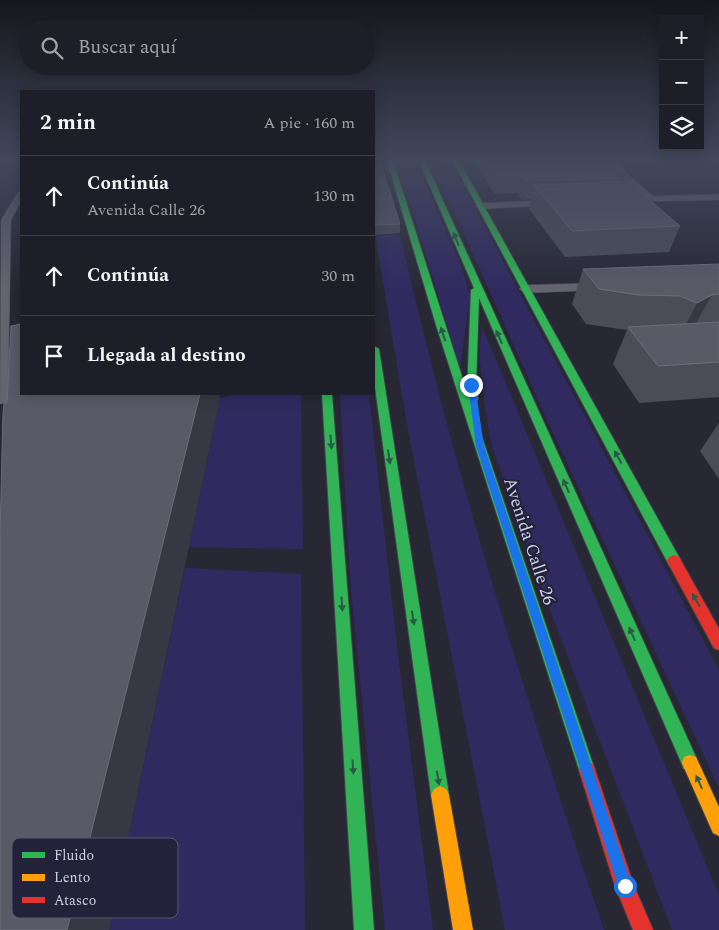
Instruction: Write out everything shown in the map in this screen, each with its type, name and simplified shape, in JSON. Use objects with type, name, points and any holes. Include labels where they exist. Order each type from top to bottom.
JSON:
[{"type":"main road","name":"Avenida Calle 26","points":[[403,204],[440,326],[622,876],[643,930]]},
{"type":"main road","points":[[441,204],[719,826]]},
{"type":"main road","points":[[480,206],[719,643]]},
{"type":"main road","points":[[475,283],[471,385],[480,446]]},
{"type":"main road","points":[[375,356],[462,930]]},
{"type":"main road","points":[[375,377],[380,391]]},
{"type":"main road","points":[[327,395],[364,930]]},
{"type":"main road","points":[[449,845],[454,930]]},
{"type":"street","points":[[0,399],[5,346],[3,260],[6,220],[15,204]]},
{"type":"street","points":[[480,206],[512,204]]},
{"type":"street","points":[[525,289],[610,286]]},
{"type":"shaded area","points":[[410,204],[434,204],[461,265],[470,296],[460,368]]},
{"type":"shaded area","points":[[450,204],[473,204],[719,670],[719,788],[547,420]]},
{"type":"shaded area","points":[[400,234],[443,410],[467,498],[519,671],[604,930],[505,930],[408,430],[375,235]]},
{"type":"shaded area","points":[[482,326],[719,895],[719,930],[672,930],[548,605],[492,447],[485,410],[479,353]]},
{"type":"shaded area","points":[[234,395],[301,395],[303,549],[189,547],[220,398]]},
{"type":"shaded area","points":[[340,395],[369,395],[398,655],[433,930],[385,930],[350,580]]},
{"type":"shaded area","points":[[185,568],[301,574],[305,930],[109,930],[112,918],[178,918],[178,838],[128,838]]},
{"type":"building","points":[[375,204],[394,204],[400,224],[375,225]]},
{"type":"building","points":[[550,204],[655,204],[680,226],[572,231]]},
{"type":"building","points":[[719,264],[719,294],[712,295],[697,303],[680,296],[638,295],[599,289],[583,269]]},
{"type":"building","points":[[719,322],[719,362],[658,366],[628,327]]},
{"type":"building","points":[[20,324],[20,395],[200,395],[90,838],[12,838],[12,918],[70,918],[67,930],[0,930],[0,535],[3,413],[4,404],[7,403],[11,326]]},
{"type":"traffic: fast","points":[[403,204],[440,325],[587,770]]},
{"type":"traffic: fast","points":[[441,204],[690,763]]},
{"type":"traffic: fast","points":[[480,204],[674,561]]},
{"type":"traffic: fast","points":[[473,399],[471,385],[475,290]]},
{"type":"traffic: fast","points":[[375,356],[440,795]]},
{"type":"traffic: fast","points":[[327,395],[364,930]]},
{"type":"traffic: slow","points":[[690,763],[719,827]]},
{"type":"traffic: slow","points":[[440,795],[463,930]]},
{"type":"traffic: jam","points":[[674,561],[719,643]]},
{"type":"traffic: jam","points":[[587,770],[625,886],[643,930]]},
{"type":"route","points":[[471,385],[480,446],[625,886]]}]
